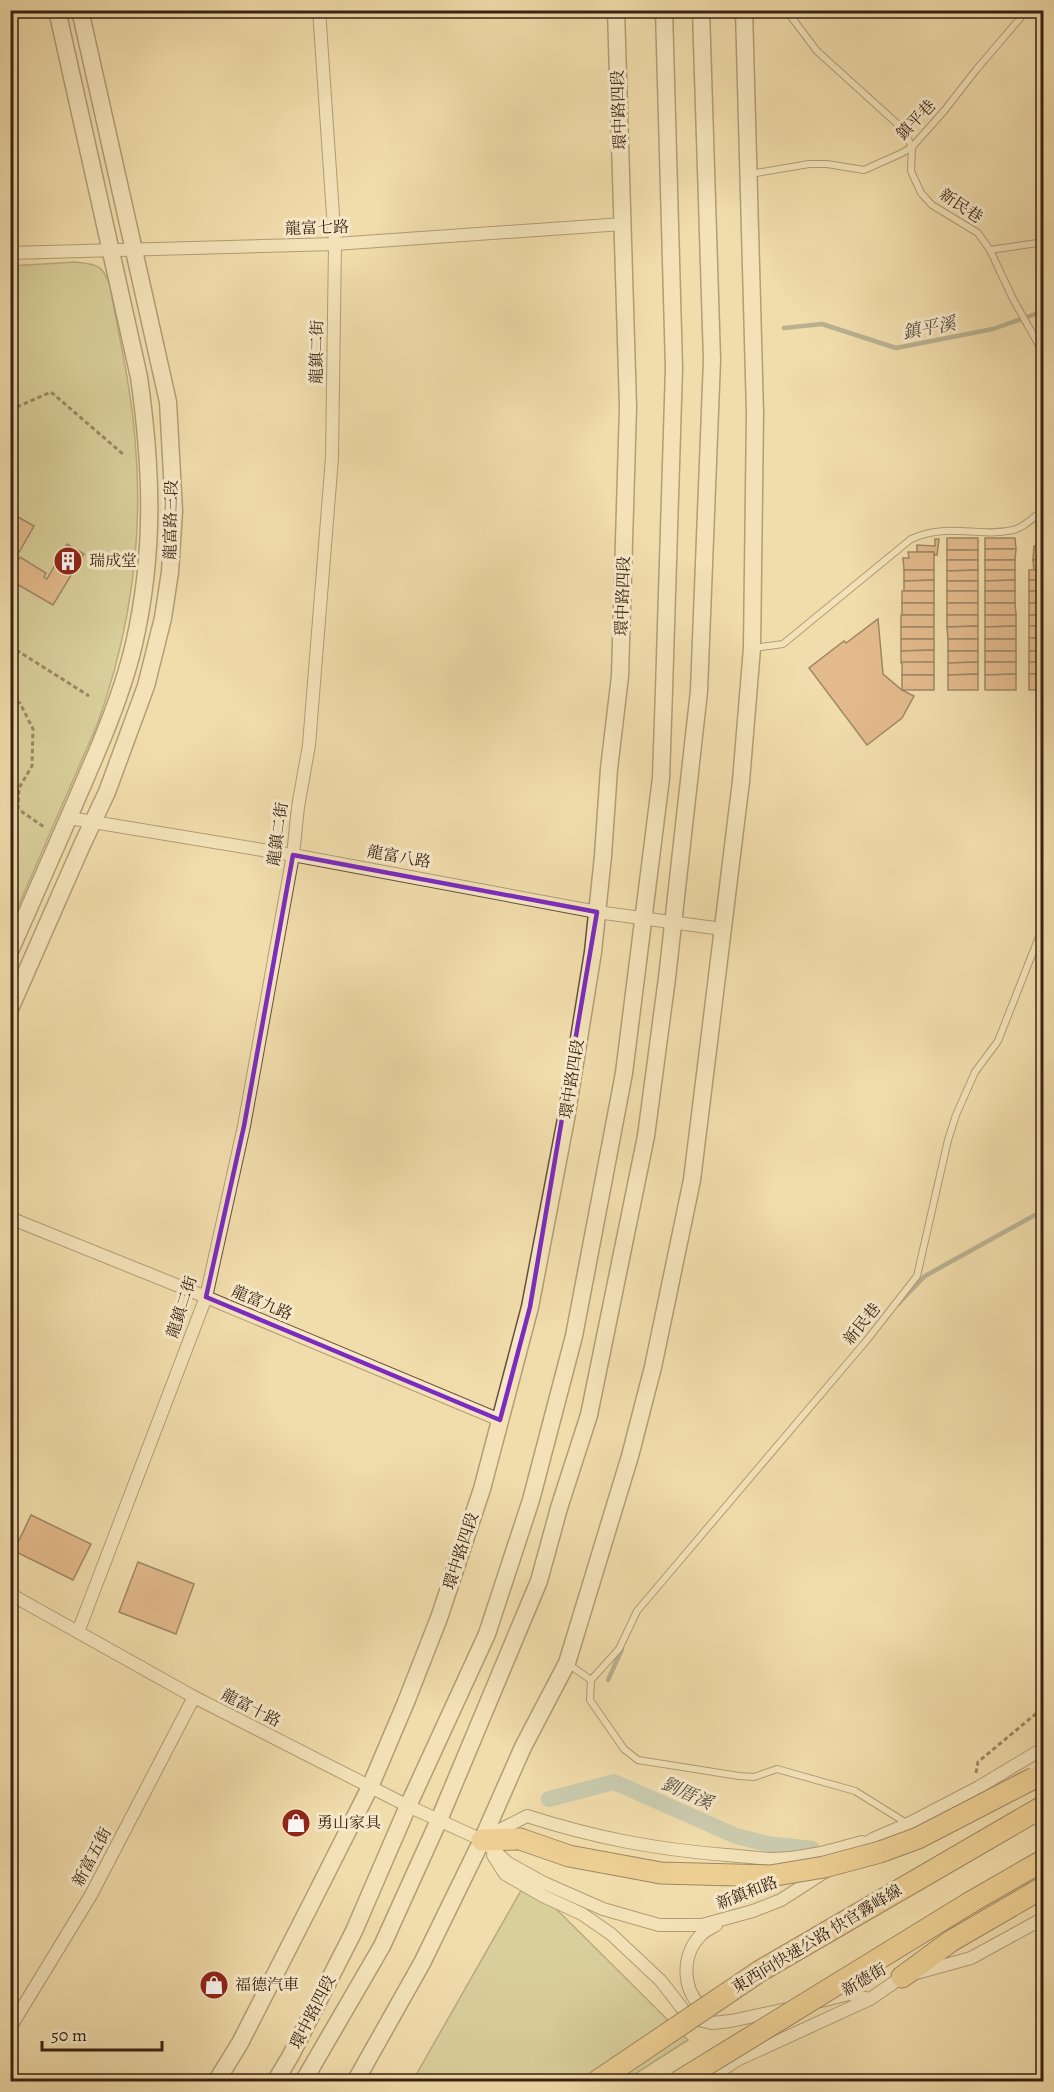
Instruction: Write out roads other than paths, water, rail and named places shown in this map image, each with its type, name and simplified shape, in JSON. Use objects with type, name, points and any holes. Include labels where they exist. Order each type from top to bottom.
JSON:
[{"type":"highway","points":[[482,1840],[520,1839],[569,1856],[661,1873],[770,1876],[824,1867],[880,1852],[918,1838],[1044,1773]]},
{"type":"highway","name":"東西向快速公路 快官霧峰線","points":[[596,2082],[760,1971],[1044,1806]]},
{"type":"highway","points":[[678,2082],[971,1902],[1044,1860]]},
{"type":"highway","points":[[902,1977],[951,1941],[1044,1887]]},
{"type":"street","name":"龍富路三段","points":[[10,951],[108,727],[134,643],[149,552],[148,436],[140,378],[57,10]]},
{"type":"street","name":"龍富路三段","points":[[10,1009],[107,792],[134,725],[156,651],[170,572],[174,511],[168,402],[132,250],[129,224],[80,10]]},
{"type":"street","name":"龍鎮二街","points":[[78,1632],[206,1297],[244,1126],[293,855],[298,807],[309,745],[332,458],[335,244],[319,10]]},
{"type":"street","name":"環中路四段","points":[[216,2082],[240,2043],[370,1787],[439,1618],[482,1489],[530,1307],[566,1119],[593,952],[609,769],[620,676],[628,407],[616,10]]},
{"type":"street","name":"環中路四段","points":[[274,2082],[291,2055],[354,1930],[487,1634],[531,1500],[576,1324],[624,1074],[661,778],[674,368],[664,10]]},
{"type":"street","name":"環中路四段","points":[[303,2082],[382,1946],[439,1820],[539,1581],[559,1508],[589,1415],[646,1136],[674,922],[699,692],[712,360],[701,10]]},
{"type":"street","points":[[355,2082],[422,1963],[482,1840],[523,1747],[567,1664],[630,1456],[658,1346],[692,1180],[741,781],[752,648],[755,413],[744,10]]},
{"type":"street","name":"龍富七路","points":[[10,253],[335,244],[623,224]]},
{"type":"street","name":"龍富八路","points":[[69,819],[293,855],[597,912],[722,929]]},
{"type":"street","name":"龍富九路","points":[[10,1218],[500,1420]]},
{"type":"street","name":"龍富十路","points":[[10,1594],[194,1697],[408,1806],[482,1840]]},
{"type":"street","name":"新富五街","points":[[10,2028],[91,1895],[194,1697]]},
{"type":"street","name":"新鎮和路","points":[[482,1840],[507,1863],[544,1883],[603,1909],[658,1925],[702,1925],[722,1921],[781,1900],[873,1839],[908,1824],[979,1787],[1044,1748]]},
{"type":"street","points":[[482,1840],[527,1816],[581,1833],[628,1844],[674,1851],[772,1859],[836,1850],[873,1839]]},
{"type":"street","points":[[482,1840],[505,1874],[543,1896],[582,1914],[611,1934],[653,1973],[685,2012],[699,2020],[712,2023],[732,2021],[849,1994],[870,1999]]},
{"type":"street","name":"新德街","points":[[704,2082],[737,2060],[870,1999],[902,1977],[971,1958],[1044,1917]]},
{"type":"street","points":[[722,1921],[701,1934],[693,1945],[686,1976],[689,1991],[698,2006],[711,2014],[732,2021]]},
{"type":"lane","points":[[786,10],[817,51],[903,129],[912,147]]},
{"type":"lane","name":"鎮平巷","points":[[749,174],[809,164],[827,164],[864,170],[912,147],[1027,10]]},
{"type":"lane","name":"新民巷","points":[[912,147],[911,171],[921,193],[932,206],[978,233],[990,250],[1044,354]]},
{"type":"lane","points":[[990,250],[1044,242]]},
{"type":"lane","points":[[752,648],[783,644],[912,539],[926,532],[1014,530],[1026,524],[1044,509]]},
{"type":"lane","name":"新民巷","points":[[591,1680],[619,1650],[637,1611],[867,1340],[917,1276],[956,1114],[975,1072],[998,1041],[1044,924]]},
{"type":"lane","points":[[567,1664],[591,1680],[590,1700],[624,1749],[638,1760],[754,1777],[777,1769],[855,1791],[908,1824]]},
{"type":"waterway","name":"鎮平溪","points":[[784,328],[822,324],[896,348],[993,329],[1044,311]]},
{"type":"waterway","points":[[898,1304],[925,1276],[1044,1210]]},
{"type":"waterway","points":[[608,1680],[622,1649]]},
{"type":"waterway","name":"劉厝溪","points":[[549,1799],[614,1782],[736,1836],[768,1844],[812,1849]]},
{"type":"place","name":"瑞成堂","points":[[68,561]]},
{"type":"place","name":"勇山家具","points":[[296,1823]]},
{"type":"place","name":"福德汽車","points":[[214,1985]]}]
